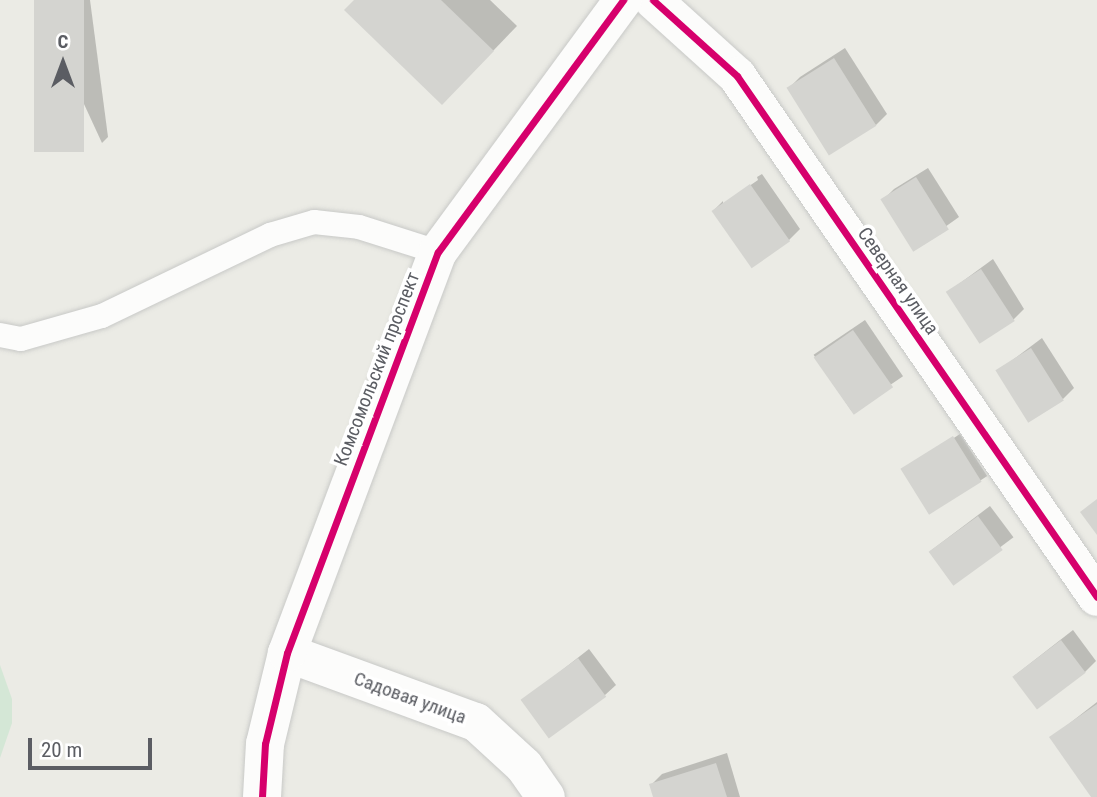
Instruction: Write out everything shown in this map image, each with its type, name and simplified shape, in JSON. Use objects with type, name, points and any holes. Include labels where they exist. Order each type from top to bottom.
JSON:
[{"type":"street","name":"Комсомольский проспект","points":[[262,797],[265,744],[286,653],[438,252],[623,0]]},
{"type":"street","name":"Северная улица","points":[[653,0],[737,76],[1097,597]]},
{"type":"street","name":"Садовая улица","points":[[286,653],[476,722],[524,766],[546,797]]},
{"type":"lane","points":[[0,335],[21,339],[102,316],[270,235],[314,222],[359,227],[438,252]]},
{"type":"green space","points":[[0,665],[12,699],[12,723],[0,758]]},
{"type":"building","points":[[34,0],[84,0],[84,152],[34,152]]},
{"type":"building","points":[[354,0],[441,0],[494,51],[442,105],[344,10]]},
{"type":"building","points":[[834,58],[876,126],[829,156],[787,88]]},
{"type":"building","points":[[916,177],[949,230],[913,252],[880,199]]},
{"type":"building","points":[[750,184],[790,241],[752,268],[711,211]]},
{"type":"building","points":[[981,269],[1015,321],[980,344],[946,292]]},
{"type":"building","points":[[853,330],[893,387],[854,415],[814,358]]},
{"type":"building","points":[[1031,348],[1064,401],[1028,423],[995,370]]},
{"type":"building","points":[[953,436],[982,482],[929,515],[900,469]]},
{"type":"building","points":[[1097,499],[1097,535],[1080,512]]},
{"type":"building","points":[[978,516],[1003,550],[953,586],[929,552]]},
{"type":"building","points":[[1061,640],[1086,673],[1037,709],[1012,677]]},
{"type":"building","points":[[578,658],[606,697],[549,739],[521,700]]},
{"type":"building","points":[[1097,704],[1097,797],[1091,797],[1049,737]]},
{"type":"building","points":[[716,763],[727,797],[653,797],[649,784]]},
{"type":"cycle path","points":[[262,797],[265,744],[287,653],[438,252],[623,0]]},
{"type":"cycle path","points":[[653,0],[737,76],[1097,597]]}]
